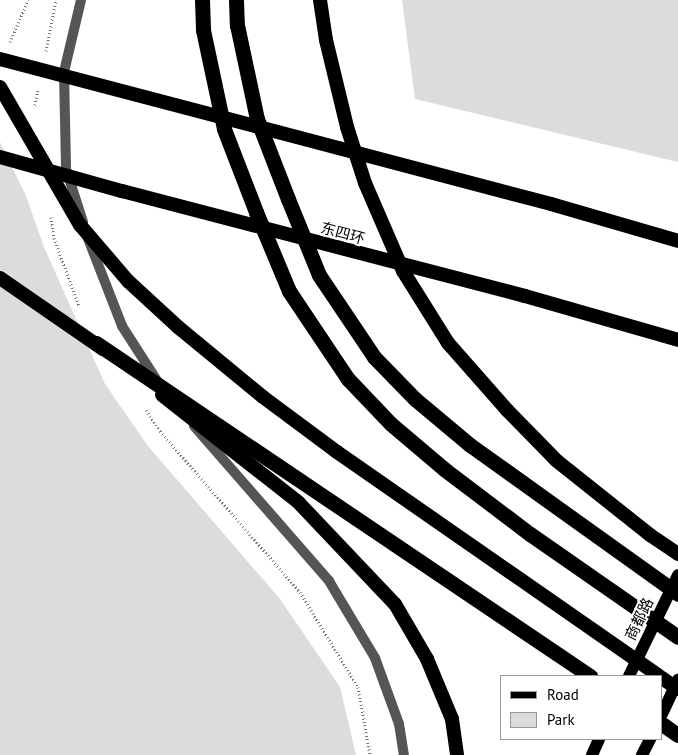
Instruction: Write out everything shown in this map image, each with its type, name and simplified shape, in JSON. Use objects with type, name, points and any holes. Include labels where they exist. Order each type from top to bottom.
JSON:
[{"type":"highway","points":[[202,0],[203,30],[224,129],[289,291],[348,379],[391,424],[444,469],[530,534],[678,637]]},
{"type":"highway","points":[[236,0],[238,25],[257,119],[319,275],[374,357],[415,399],[470,445],[678,594]]},
{"type":"highway","points":[[320,0],[326,40],[345,118],[365,183],[403,271],[448,343],[507,410],[557,461],[678,554]]},
{"type":"highway","points":[[3,54],[551,204],[678,241]]},
{"type":"highway","points":[[0,87],[80,225],[128,281],[178,327],[263,397],[337,452],[657,675]]},
{"type":"highway","name":"东四环","points":[[0,157],[122,191],[525,296],[678,340]]},
{"type":"highway","points":[[0,278],[589,675]]},
{"type":"highway","points":[[96,343],[299,503],[395,604],[427,659],[452,718],[457,755]]},
{"type":"highway","points":[[663,679],[678,689]]},
{"type":"highway","points":[[663,725],[678,735]]},
{"type":"main road","name":"商都路","points":[[630,675],[678,575]]},
{"type":"main road","points":[[663,712],[678,680]]},
{"type":"main road","points":[[592,755],[600,740]]},
{"type":"main road","points":[[642,755],[650,740]]},
{"type":"street","points":[[81,0],[64,72],[66,169],[92,252],[122,326],[164,391],[329,581],[375,658],[399,724],[404,755]]},
{"type":"path","points":[[3,54],[28,0]]},
{"type":"green space","points":[[402,0],[678,0],[678,162],[415,99]]},
{"type":"green space","points":[[0,142],[26,196],[44,247],[105,384],[148,446],[280,599],[340,687],[356,755],[0,755]]}]
